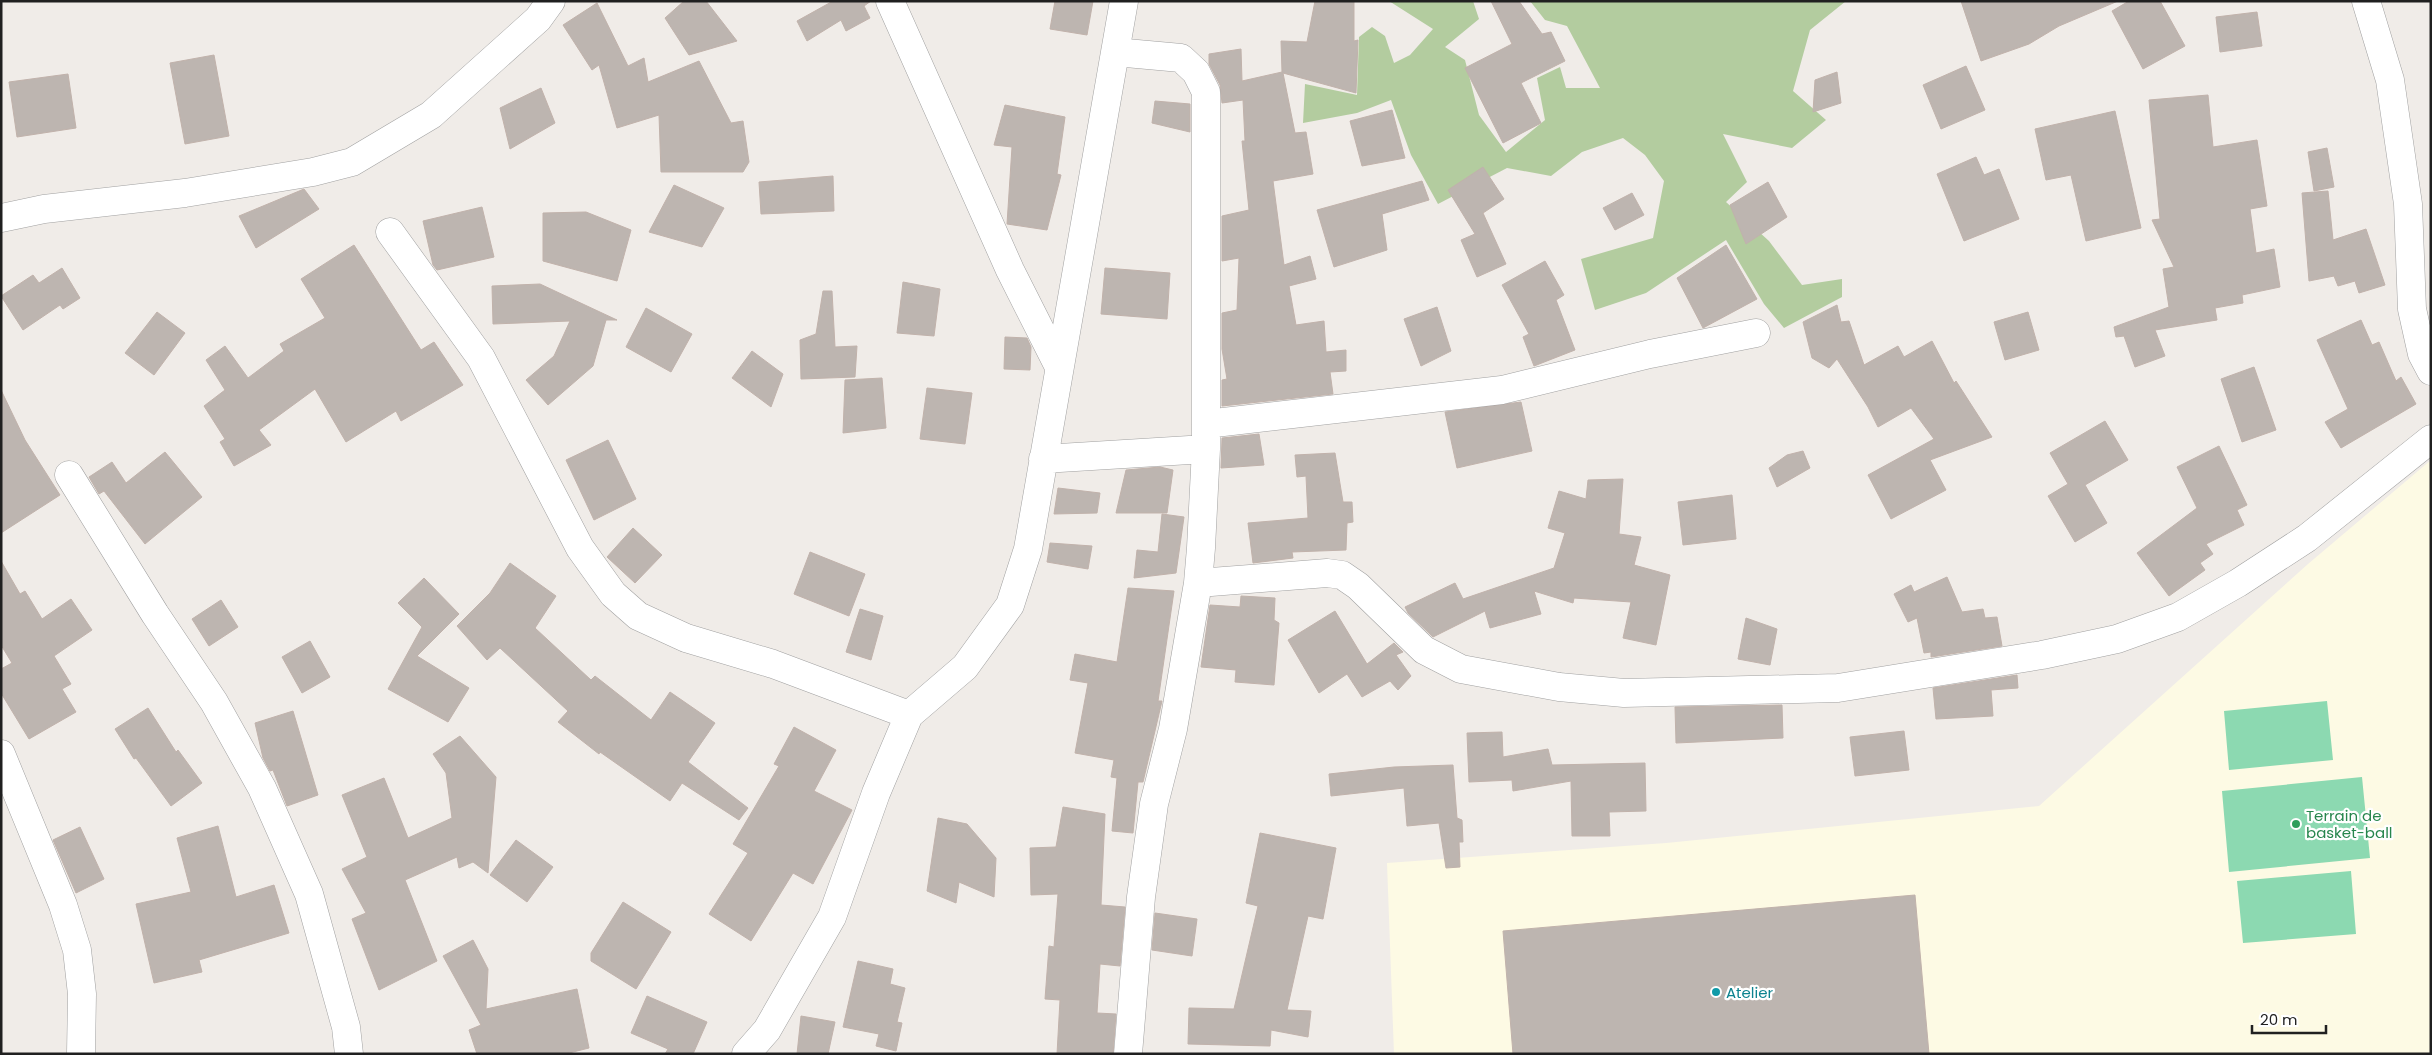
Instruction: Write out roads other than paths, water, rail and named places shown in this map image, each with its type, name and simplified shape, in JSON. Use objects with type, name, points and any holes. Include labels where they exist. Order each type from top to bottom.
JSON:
[{"type":"street","points":[[1,218],[44,210],[185,194],[312,172],[352,162],[431,115],[538,19],[551,1]]},
{"type":"street","points":[[890,1],[1010,270],[1059,367]]},
{"type":"street","points":[[746,1054],[767,1030],[832,916],[876,793],[910,716],[965,667],[1010,605],[1028,549],[1124,1]]},
{"type":"street","points":[[2366,1],[2390,80],[2408,204],[2412,309],[2422,354],[2431,371]]},
{"type":"street","points":[[1115,52],[1181,58],[1196,72],[1206,92],[1206,437],[1198,583],[1173,729],[1154,804],[1141,897],[1128,1054]]},
{"type":"street","points":[[390,232],[481,358],[580,548],[613,594],[638,616],[686,638],[773,664],[910,716]]},
{"type":"street","points":[[1043,459],[1206,437],[1502,390],[1650,354],[1756,333]]},
{"type":"street","points":[[1198,583],[1327,573],[1342,575],[1358,586],[1424,650],[1461,669],[1559,687],[1624,693],[1838,688],[2042,655],[2117,639],[2178,617],[2238,583],[2307,538],[2431,439]]},
{"type":"street","points":[[69,475],[156,614],[214,702],[262,788],[309,894],[346,1027],[349,1054]]},
{"type":"street","points":[[1,754],[63,905],[77,950],[82,994],[81,1054]]},
{"type":"place","name":"Terrain de basket-ball","points":[[2296,824]]},
{"type":"place","name":"Atelier","points":[[1716,992]]}]
